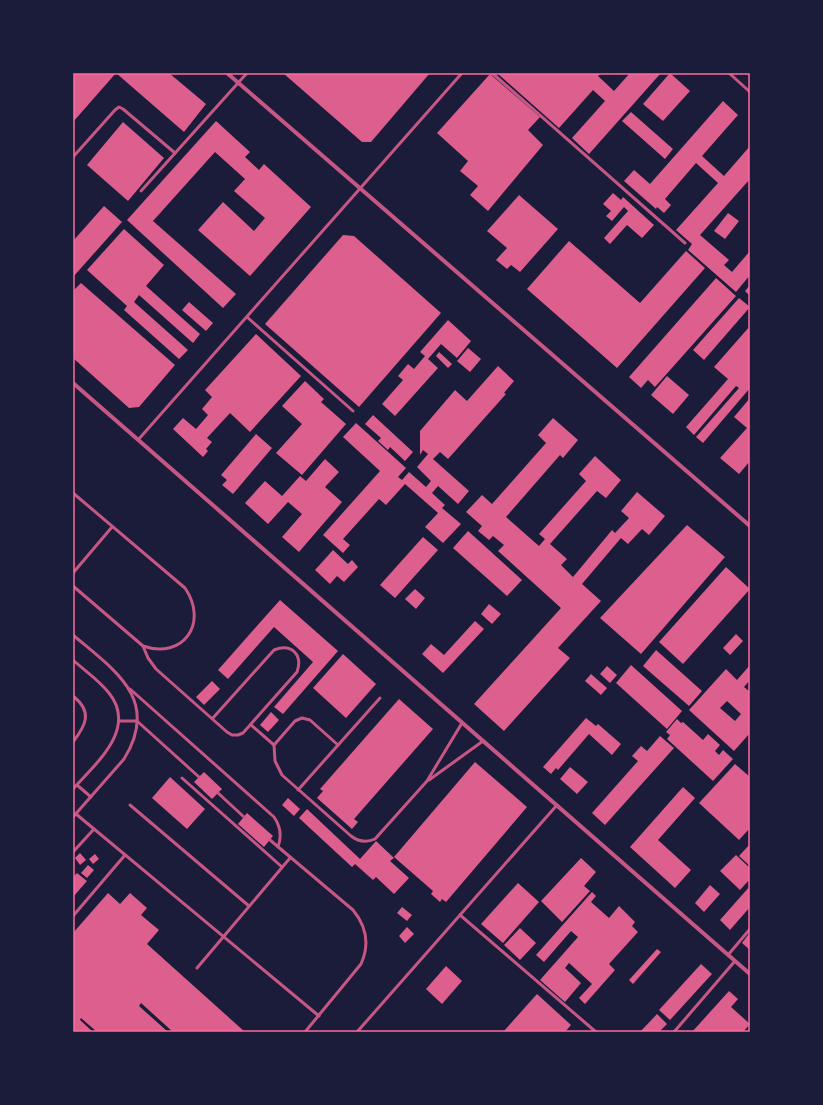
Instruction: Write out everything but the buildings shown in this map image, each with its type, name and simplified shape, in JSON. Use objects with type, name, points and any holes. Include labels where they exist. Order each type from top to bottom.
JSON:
[{"type":"street","points":[[227,73],[750,526]]},
{"type":"street","points":[[73,383],[750,974]]},
{"type":"lane","points":[[141,191],[247,73]]},
{"type":"lane","points":[[138,440],[462,73]]},
{"type":"lane","points":[[492,73],[686,243]]},
{"type":"lane","points":[[728,73],[750,92]]},
{"type":"lane","points":[[73,157],[119,107],[175,154]]},
{"type":"lane","points":[[247,317],[353,411]]},
{"type":"lane","points":[[73,493],[185,588],[192,598],[195,609],[195,620],[191,631],[180,643],[164,650],[153,650],[143,646],[73,586]]},
{"type":"lane","points":[[73,573],[112,527]]},
{"type":"lane","points":[[73,634],[116,672],[129,688],[274,817],[280,829],[281,835],[278,847]]},
{"type":"lane","points":[[143,646],[148,658],[156,669],[212,719],[232,735],[243,733],[297,672],[299,658],[295,652],[288,648],[281,647],[274,650],[212,719]]},
{"type":"lane","points":[[73,660],[110,694],[115,702],[119,721],[114,739],[109,748],[73,789]]},
{"type":"lane","points":[[73,817],[124,759],[131,748],[135,736],[137,710],[134,698],[129,688]]},
{"type":"lane","points":[[73,696],[84,708],[86,716],[82,729],[73,742]]},
{"type":"lane","points":[[298,790],[380,698]]},
{"type":"lane","points":[[338,745],[310,720],[302,718],[295,721],[274,745],[273,753],[282,775],[298,790],[356,840],[369,842],[375,839],[428,781],[483,741]]},
{"type":"lane","points":[[119,721],[137,721],[200,777]]},
{"type":"lane","points":[[428,781],[462,723]]},
{"type":"lane","points":[[251,725],[274,745]]},
{"type":"lane","points":[[182,778],[282,867]]},
{"type":"lane","points":[[77,785],[91,797]]},
{"type":"lane","points":[[218,793],[244,817]]},
{"type":"lane","points":[[130,805],[249,906]]},
{"type":"lane","points":[[358,1032],[557,805]]},
{"type":"lane","points":[[76,814],[318,1016]]},
{"type":"lane","points":[[73,852],[94,829]]},
{"type":"lane","points":[[270,840],[353,910],[364,926],[366,936],[366,950],[361,964],[305,1032]]},
{"type":"lane","points":[[73,916],[125,855]]},
{"type":"lane","points":[[197,968],[290,858]]},
{"type":"lane","points":[[460,915],[596,1032]]},
{"type":"lane","points":[[728,955],[750,929]]},
{"type":"lane","points":[[674,1032],[735,961]]}]
